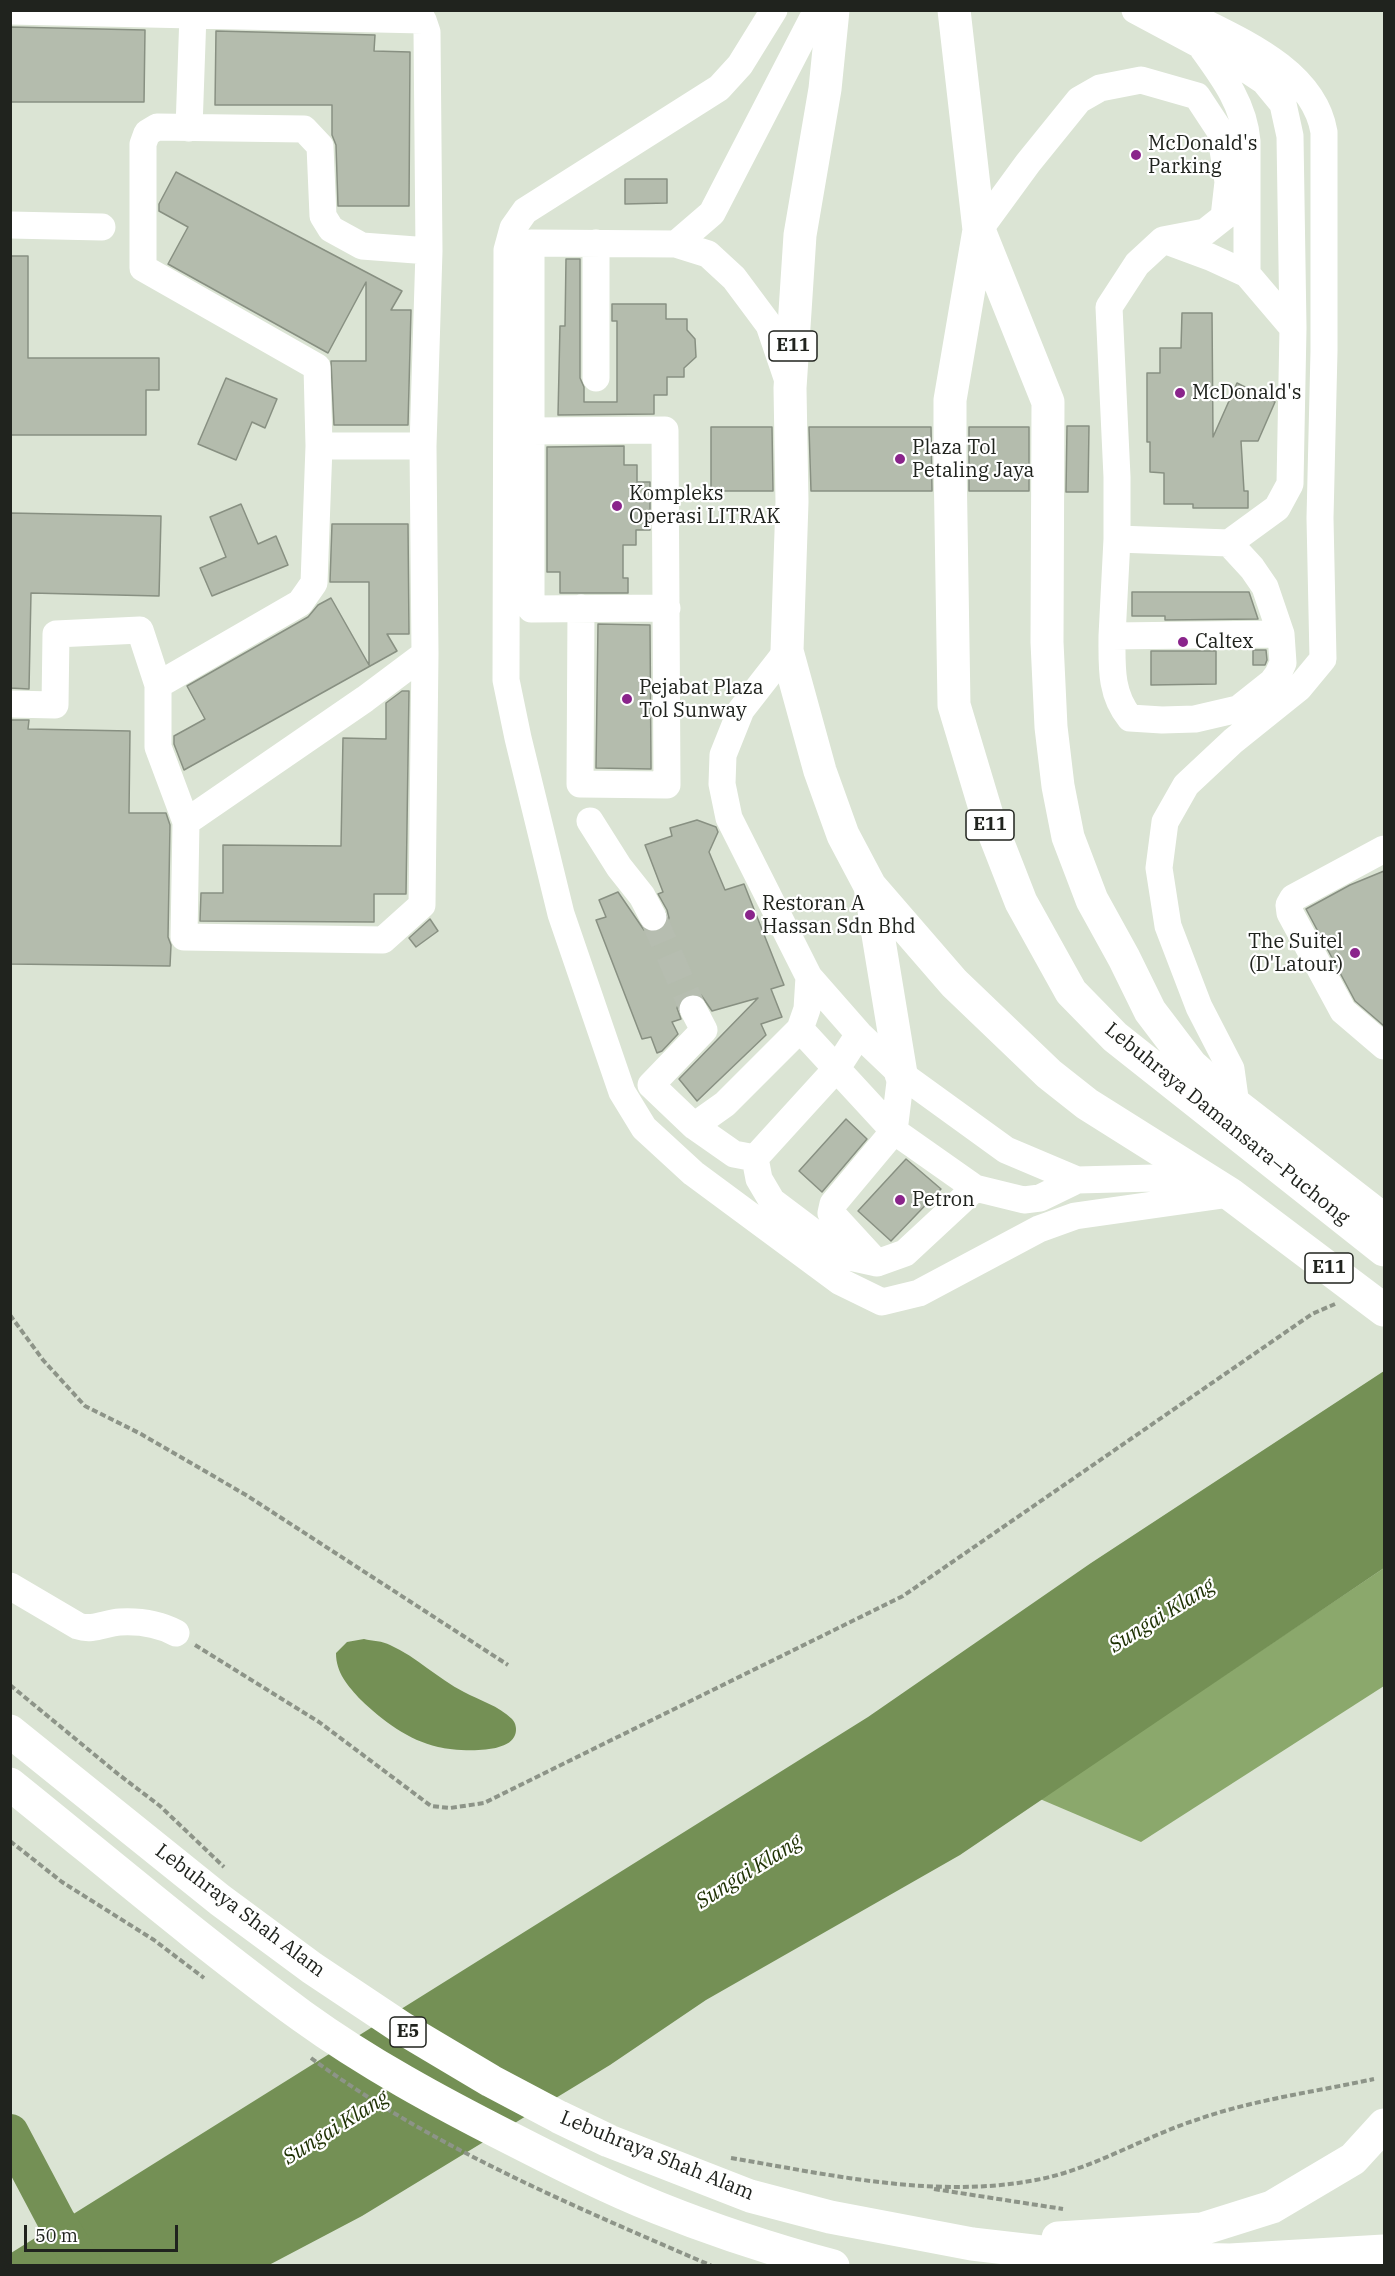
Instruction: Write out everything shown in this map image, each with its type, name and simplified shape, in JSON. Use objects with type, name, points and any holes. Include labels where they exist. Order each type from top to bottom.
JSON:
[{"type":"highway","name":"E11","points":[[833,10],[825,89],[800,235],[790,388],[792,502],[787,651],[820,771],[843,835],[870,886],[954,983],[1049,1074],[1087,1104],[1221,1189],[1273,1225],[1384,1310]]},
{"type":"highway","name":"Lebuhraya Damansara–Puchong","points":[[954,10],[979,230],[1048,402],[1047,642],[1051,727],[1058,786],[1068,837],[1092,900],[1150,1011],[1191,1065],[1236,1105],[1384,1250]]},
{"type":"highway","name":"Lebuhraya Damansara–Puchong","points":[[979,230],[950,400],[954,705],[987,815],[1022,902],[1071,992],[1115,1038],[1309,1177],[1384,1220]]},
{"type":"highway","points":[[870,886],[901,1074]]},
{"type":"highway","name":"Lebuhraya Shah Alam","points":[[10,1731],[220,1900],[312,1968],[402,2028],[490,2081],[609,2141],[750,2196],[830,2217],[972,2244],[1085,2257],[1230,2260],[1384,2251]]},
{"type":"highway","name":"E5","points":[[10,1784],[194,1933],[303,2017],[370,2060],[459,2112],[580,2173],[658,2208],[744,2239],[833,2265]]},
{"type":"highway","points":[[972,2244],[1202,2229],[1272,2207],[1353,2159],[1384,2125]]},
{"type":"lane","points":[[774,10],[740,65],[719,88],[525,211],[513,228],[507,250],[506,680],[561,914],[622,1092],[644,1128],[693,1173],[839,1281],[882,1302],[919,1293],[1039,1228],[1075,1216],[1221,1189]]},
{"type":"lane","points":[[676,244],[712,213],[817,10]]},
{"type":"lane","points":[[1117,539],[1229,543],[1277,508],[1290,484],[1293,328],[1290,136],[1283,104],[1257,76],[1135,10]]},
{"type":"lane","points":[[1180,10],[1256,49],[1296,79],[1316,104],[1322,116],[1324,132],[1324,351],[1320,518],[1323,658],[1299,688],[1233,741],[1186,785],[1164,822],[1159,868],[1168,926],[1199,1007],[1231,1069],[1236,1105]]},
{"type":"lane","points":[[10,11],[423,20],[427,32],[429,251],[423,446],[425,654],[422,905],[383,940],[184,937],[186,822],[158,747],[158,685],[140,630],[56,634],[55,705],[10,704]]},
{"type":"lane","points":[[189,128],[193,14]]},
{"type":"lane","points":[[1201,46],[1237,101],[1246,123],[1246,274]]},
{"type":"lane","points":[[979,230],[1028,163],[1079,100],[1100,88],[1141,80],[1197,96],[1220,132],[1228,182],[1224,217],[1205,232],[1163,240],[1137,264],[1109,307],[1117,477],[1112,673],[1116,695],[1121,707],[1130,718],[1195,719],[1238,709],[1272,682],[1278,674],[1283,663],[1281,634],[1265,586],[1229,543]]},
{"type":"lane","points":[[158,685],[300,603],[314,583],[319,446],[317,367],[143,268],[143,144],[147,132],[157,127],[304,129],[320,146],[323,216],[331,229],[362,246],[429,251]]},
{"type":"lane","points":[[10,225],[102,227]]},
{"type":"lane","points":[[1163,240],[1210,257],[1246,274],[1293,328]]},
{"type":"lane","points":[[667,608],[531,609],[531,243],[676,244],[708,254],[734,278],[769,325],[790,388]]},
{"type":"lane","points":[[596,243],[596,378]]},
{"type":"lane","points":[[531,431],[665,430],[667,785],[579,784],[581,609]]},
{"type":"lane","points":[[319,446],[423,446]]},
{"type":"lane","points":[[1112,636],[1281,634]]},
{"type":"lane","points":[[787,651],[741,710],[723,755],[722,784],[729,818],[809,977],[859,1034],[901,1074],[1006,1150],[1077,1180],[1155,1178],[1221,1189]]},
{"type":"lane","points":[[186,822],[365,699],[425,654]]},
{"type":"lane","points":[[1233,741],[1238,709]]},
{"type":"lane","points":[[590,821],[619,867],[642,896],[653,917]]},
{"type":"lane","points":[[1384,849],[1293,898],[1289,905],[1290,913],[1343,1011],[1384,1046]]},
{"type":"lane","points":[[694,1126],[725,1104],[801,1029],[807,1009],[809,977]]},
{"type":"lane","points":[[693,1009],[704,1030],[651,1085],[694,1126],[734,1154],[755,1158]]},
{"type":"lane","points":[[801,1029],[894,1131],[975,1188],[1024,1200],[1040,1198],[1077,1180]]},
{"type":"lane","points":[[755,1158],[837,1068],[859,1034]]},
{"type":"lane","points":[[877,1263],[831,1213],[833,1204],[894,1131],[901,1074]]},
{"type":"lane","points":[[755,1158],[759,1179],[772,1201],[845,1256],[877,1263],[905,1253],[975,1188]]},
{"type":"lane","points":[[10,1586],[78,1626],[88,1629],[120,1622],[161,1625],[176,1633]]},
{"type":"path","points":[[176,1633],[319,1722],[431,1806],[450,1808],[484,1803],[903,1596],[1312,1314],[1343,1300]]},
{"type":"path","points":[[10,1315],[43,1359],[86,1407],[141,1434],[246,1495],[508,1665]]},
{"type":"path","points":[[10,1685],[160,1806],[225,1868]]},
{"type":"path","points":[[10,1841],[62,1882],[154,1940],[209,1981]]},
{"type":"path","points":[[727,2158],[918,2187],[978,2188],[1040,2180],[1065,2173],[1190,2121],[1228,2109],[1374,2079]]},
{"type":"path","points":[[560,2200],[712,2265]]},
{"type":"shaded area","points":[[1384,1568],[1384,1686],[1141,1842],[1040,1799]]},
{"type":"water","name":"Sungai Klang","points":[[1384,1371],[1384,1568],[960,1855],[706,2000],[610,2065],[362,2216],[269,2265],[11,2266],[11,2253],[868,1717],[1091,1563]]},
{"type":"water","points":[[364,1639],[384,1643],[400,1650],[454,1687],[501,1710],[514,1722],[515,1735],[502,1746],[492,1749],[456,1750],[427,1744],[396,1729],[361,1700],[340,1673],[336,1653],[347,1642]]},
{"type":"building","points":[[10,27],[145,30],[144,102],[10,102]]},
{"type":"building","points":[[216,31],[375,35],[374,51],[410,52],[409,206],[338,206],[332,105],[215,105]]},
{"type":"building","points":[[176,172],[402,291],[391,310],[411,310],[408,425],[334,425],[331,361],[366,361],[366,282],[328,353],[168,264],[188,227],[159,211],[159,204]]},
{"type":"building","points":[[625,179],[667,179],[667,203],[625,204]]},
{"type":"building","points":[[10,256],[28,256],[28,358],[159,358],[159,390],[146,390],[146,435],[10,435]]},
{"type":"building","points":[[566,259],[580,259],[580,378],[584,387],[584,402],[617,402],[617,321],[612,321],[612,304],[666,304],[666,319],[687,319],[687,330],[695,339],[696,357],[684,368],[684,377],[667,377],[667,395],[654,395],[654,414],[558,415],[560,326],[565,326]]},
{"type":"building","name":"McDonald's","points":[[1182,313],[1212,313],[1213,437],[1237,383],[1275,402],[1258,441],[1241,441],[1244,491],[1248,491],[1248,508],[1193,508],[1193,504],[1164,504],[1164,473],[1150,472],[1150,442],[1147,442],[1147,373],[1160,373],[1160,348],[1181,348]]},
{"type":"building","points":[[226,378],[277,399],[265,428],[252,422],[236,460],[198,444]]},
{"type":"building","points":[[1067,426],[1089,426],[1088,492],[1066,492]]},
{"type":"building","points":[[711,427],[772,427],[773,491],[711,491]]},
{"type":"building","points":[[809,427],[931,427],[932,491],[811,491]]},
{"type":"building","points":[[969,427],[1029,427],[1029,491],[969,491]]},
{"type":"building","name":"Kompleks Operasi LITRAK","points":[[624,446],[624,465],[637,465],[637,482],[650,482],[650,530],[636,530],[636,545],[623,545],[623,578],[628,578],[628,593],[560,593],[560,572],[547,572],[547,447]]},
{"type":"building","points":[[241,504],[258,544],[276,536],[288,565],[212,596],[200,568],[226,557],[210,517]]},
{"type":"building","points":[[10,513],[161,516],[159,596],[31,593],[29,689],[10,688]]},
{"type":"building","points":[[332,524],[408,524],[409,634],[387,634],[397,651],[184,770],[174,744],[174,736],[205,719],[187,686],[308,617],[318,605],[331,598],[369,665],[369,582],[330,582]]},
{"type":"building","points":[[1132,592],[1249,592],[1258,619],[1165,620],[1165,616],[1132,616]]},
{"type":"building","name":"Pejabat Plaza Tol Sunway","points":[[598,624],[650,625],[651,769],[596,768]]},
{"type":"building","points":[[1253,650],[1266,650],[1265,665],[1253,665]]},
{"type":"building","points":[[1151,651],[1216,651],[1216,684],[1151,685]]},
{"type":"building","points":[[402,691],[409,691],[406,894],[374,894],[374,922],[200,921],[201,893],[223,893],[223,845],[341,846],[343,738],[386,739],[386,703]]},
{"type":"building","points":[[10,720],[29,720],[28,729],[130,731],[129,813],[166,813],[170,825],[168,937],[171,945],[170,966],[10,964]]},
{"type":"building","points":[[697,820],[716,827],[718,832],[709,852],[725,890],[744,884],[784,985],[771,989],[782,1017],[761,1024],[766,1035],[697,1101],[679,1079],[758,998],[712,1011],[701,995],[693,993],[685,995],[677,1008],[681,1019],[672,1022],[678,1034],[662,1051],[657,1053],[651,1037],[642,1039],[596,920],[606,917],[599,900],[618,892],[644,930],[653,933],[661,931],[669,918],[658,894],[663,892],[645,845],[672,836],[670,828]]},
{"type":"building","name":"The Suitel (D'Latour)","points":[[1384,871],[1384,1026],[1355,1001],[1306,909],[1350,885]]},
{"type":"building","points":[[430,919],[438,931],[416,947],[409,938]]},
{"type":"building","points":[[846,1119],[867,1139],[822,1192],[799,1171]]},
{"type":"building","name":"Petron","points":[[906,1159],[941,1189],[891,1241],[858,1211]]},
{"type":"waterway","points":[[10,2133],[57,2222],[84,2266]]},
{"type":"tunnel","points":[[653,917],[693,1009]]},
{"type":"place","name":"McDonald's Parking","points":[[1136,155]]},
{"type":"place","name":"McDonald's","points":[[1180,393]]},
{"type":"place","name":"Plaza Tol Petaling Jaya","points":[[900,459]]},
{"type":"place","name":"Kompleks Operasi LITRAK","points":[[617,506]]},
{"type":"place","name":"Caltex","points":[[1183,642]]},
{"type":"place","name":"Pejabat Plaza Tol Sunway","points":[[627,699]]},
{"type":"place","name":"Restoran A Hassan Sdn Bhd","points":[[750,915]]},
{"type":"place","name":"The Suitel (D'Latour)","points":[[1355,953]]},
{"type":"place","name":"Petron","points":[[900,1200]]}]
